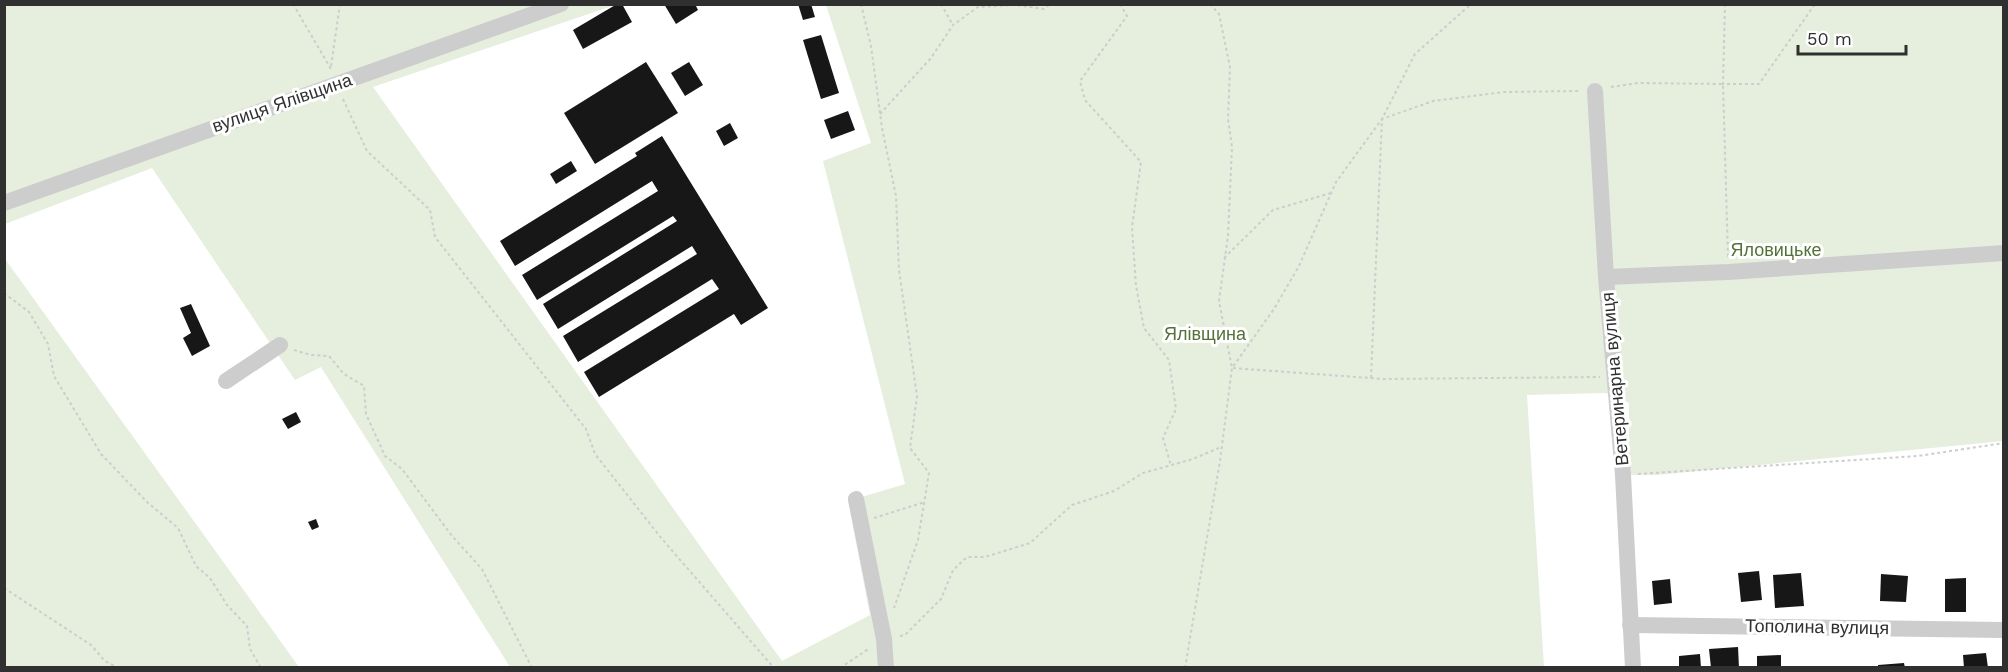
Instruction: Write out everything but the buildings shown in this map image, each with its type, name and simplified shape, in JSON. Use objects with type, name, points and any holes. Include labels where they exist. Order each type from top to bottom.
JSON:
[{"type":"street","name":"вулиця Ялівщина","points":[[4,203],[334,76],[561,4]]},
{"type":"street","name":"Ветеринарна вулиця","points":[[1595,91],[1606,277],[1623,475],[1633,668]]},
{"type":"street","points":[[1606,277],[1728,272],[2004,253]]},
{"type":"street","points":[[226,381],[280,345]]},
{"type":"street","points":[[856,499],[863,522],[884,639],[886,668]]},
{"type":"street","name":"Тополина вулиця","points":[[1630,625],[2004,630]]},
{"type":"path","points":[[293,4],[334,76],[367,151],[430,210],[435,237],[586,429],[595,454],[662,539],[774,668]]},
{"type":"path","points":[[334,76],[340,4]]},
{"type":"path","points":[[861,4],[871,46],[880,114],[896,196],[899,270],[917,396],[910,448],[929,473],[918,540],[884,639]]},
{"type":"path","points":[[941,4],[953,25]]},
{"type":"path","points":[[880,114],[931,58],[953,25],[978,7],[986,5],[1044,9],[1050,4]]},
{"type":"path","points":[[1120,4],[1127,16],[1080,81],[1085,100],[1141,162],[1132,227],[1136,286],[1143,328],[1169,360],[1176,409],[1162,438],[1171,466]]},
{"type":"path","points":[[1185,668],[1232,368],[1219,301],[1232,147],[1228,119],[1230,66],[1219,14],[1210,4]]},
{"type":"path","points":[[1232,368],[1274,309],[1299,266],[1336,182],[1382,119],[1415,54],[1471,4]]},
{"type":"path","points":[[1725,4],[1723,84],[1728,272]]},
{"type":"path","points":[[1382,119],[1432,101],[1504,92],[1595,91],[1638,83],[1760,84],[1815,4]]},
{"type":"path","points":[[1371,378],[1382,119]]},
{"type":"path","points":[[1224,258],[1272,210],[1331,193]]},
{"type":"path","points":[[4,292],[29,312],[48,344],[54,376],[101,454],[147,502],[178,528],[196,566],[210,578],[227,605],[247,626],[250,649],[261,668]]},
{"type":"path","points":[[280,345],[311,355],[329,356],[344,374],[364,386],[366,414],[385,456],[402,469],[452,536],[482,569],[532,668]]},
{"type":"path","points":[[1232,368],[1371,378],[1615,377]]},
{"type":"path","points":[[1623,475],[1918,456],[2004,443]]},
{"type":"path","points":[[840,668],[884,639],[905,634],[920,621],[941,599],[952,570],[967,557],[985,557],[1030,543],[1072,505],[1114,491],[1143,472],[1171,466],[1221,447]]},
{"type":"path","points":[[863,522],[925,502]]},
{"type":"path","points":[[4,588],[91,645],[105,661],[118,668]]},
{"type":"green space","name":"Ялівщина","points":[[5,5],[615,5],[373,87],[782,661],[870,615],[848,501],[905,484],[823,161],[871,143],[826,5],[2003,5],[2003,441],[1657,475],[1629,475],[1629,403],[1606,393],[1527,395],[1544,667],[510,667],[321,367],[295,380],[152,168],[5,224]]},
{"type":"green space","points":[[5,259],[299,667],[5,667]]},
{"type":"park label","name":"Яловицьке","points":[[1776,250]]}]
